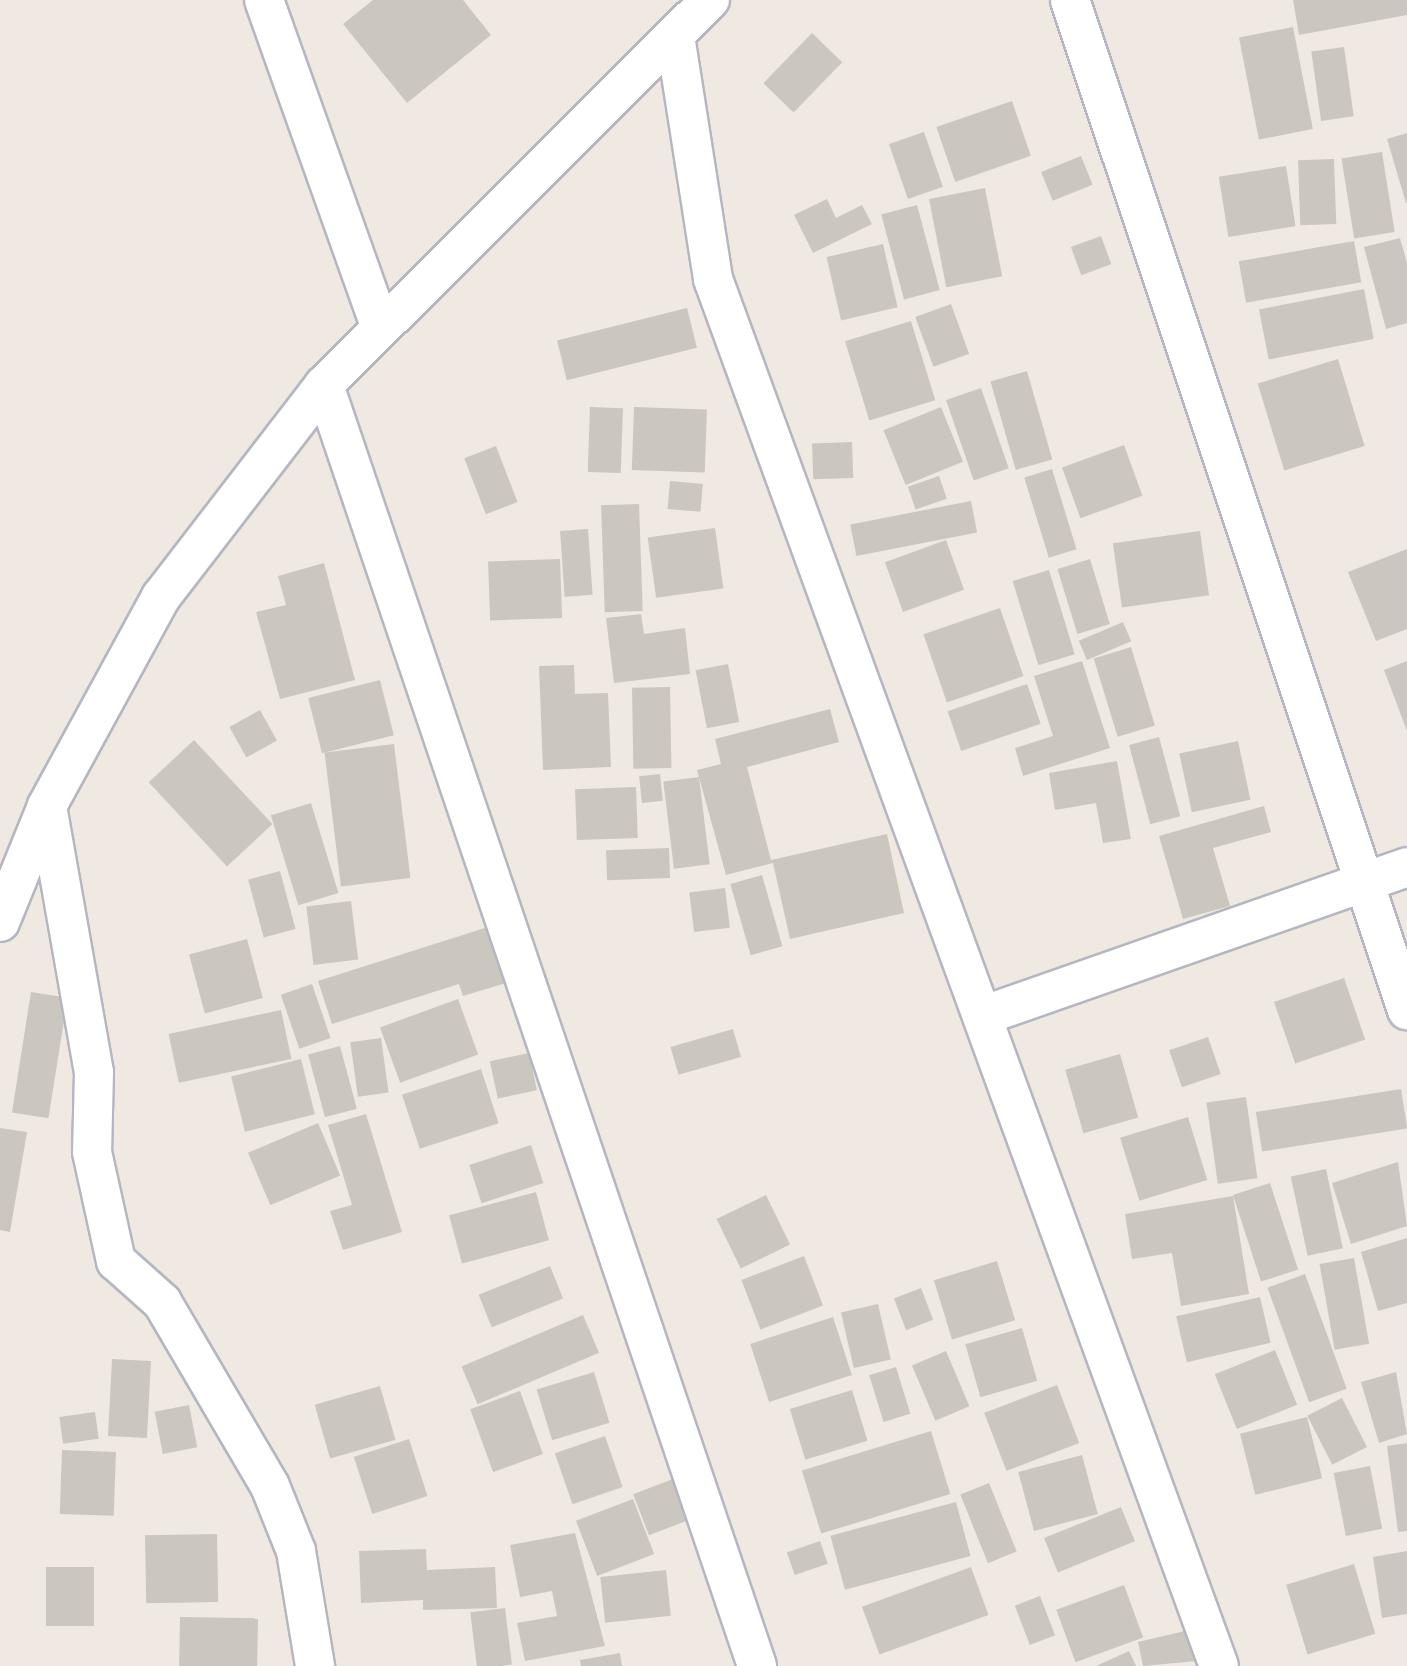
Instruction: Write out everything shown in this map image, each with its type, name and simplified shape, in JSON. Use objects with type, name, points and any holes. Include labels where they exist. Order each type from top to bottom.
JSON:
[{"type":"street","points":[[264,0],[380,326]]},
{"type":"street","points":[[0,922],[47,806],[160,597],[324,385],[380,326],[710,0]]},
{"type":"street","points":[[1070,0],[1360,883],[1407,1010]]},
{"type":"street","points":[[675,36],[713,279],[985,1015],[1219,1666]]},
{"type":"street","points":[[324,385],[757,1666]]},
{"type":"street","points":[[47,806],[94,1072],[92,1152],[116,1261],[162,1302],[270,1486],[296,1551],[316,1666]]},
{"type":"street","points":[[985,1015],[1407,867]]},
{"type":"building","points":[[373,0],[463,0],[491,35],[407,103],[343,24]]},
{"type":"building","points":[[1293,0],[1407,0],[1407,15],[1299,35]]},
{"type":"building","points":[[1293,27],[1313,129],[1259,140],[1239,37]]},
{"type":"building","points":[[812,33],[842,62],[794,113],[763,83]]},
{"type":"building","points":[[1344,47],[1354,116],[1321,121],[1311,52]]},
{"type":"building","points":[[1012,101],[1031,156],[955,182],[936,127]]},
{"type":"building","points":[[924,132],[943,187],[908,199],[889,144]]},
{"type":"building","points":[[1407,133],[1407,203],[1406,203],[1387,139]]},
{"type":"building","points":[[1382,152],[1395,232],[1354,238],[1342,158]]},
{"type":"building","points":[[1081,156],[1093,185],[1053,201],[1041,172]]},
{"type":"building","points":[[1334,159],[1336,224],[1300,225],[1298,160]]},
{"type":"building","points":[[1286,166],[1296,226],[1228,237],[1219,177]]},
{"type":"building","points":[[985,188],[1002,276],[946,287],[929,199]]},
{"type":"building","points":[[827,199],[836,218],[862,205],[872,224],[813,253],[794,215]]},
{"type":"building","points":[[917,205],[940,290],[904,300],[881,215]]},
{"type":"building","points":[[1101,236],[1111,264],[1081,275],[1071,247]]},
{"type":"building","points":[[1400,238],[1407,263],[1407,323],[1386,329],[1364,247]]},
{"type":"building","points":[[1354,241],[1361,282],[1246,303],[1239,261]]},
{"type":"building","points":[[883,244],[898,307],[841,320],[826,257]]},
{"type":"building","points":[[1364,289],[1374,339],[1269,359],[1259,309]]},
{"type":"building","points":[[951,304],[969,354],[933,367],[915,317]]},
{"type":"building","points":[[687,308],[697,348],[567,380],[557,340]]},
{"type":"building","points":[[911,321],[935,400],[869,421],[845,341]]},
{"type":"building","points":[[1338,359],[1365,446],[1284,471],[1258,384]]},
{"type":"building","points":[[1027,371],[1052,459],[1016,470],[990,381]]},
{"type":"building","points":[[981,388],[1009,468],[974,480],[946,400]]},
{"type":"building","points":[[590,407],[623,408],[621,473],[588,472]]},
{"type":"building","points":[[634,407],[707,410],[705,473],[632,470]]},
{"type":"building","points":[[941,407],[963,462],[906,485],[884,430]]},
{"type":"building","points":[[852,442],[853,478],[813,479],[812,443]]},
{"type":"building","points":[[1124,445],[1142,496],[1080,518],[1062,468]]},
{"type":"building","points":[[496,446],[518,502],[486,514],[464,458]]},
{"type":"building","points":[[1052,469],[1077,549],[1049,558],[1024,477]]},
{"type":"building","points":[[939,476],[947,499],[916,509],[908,487]]},
{"type":"building","points":[[670,481],[703,484],[700,512],[668,509]]},
{"type":"building","points":[[971,501],[977,532],[856,556],[850,524]]},
{"type":"building","points":[[639,504],[643,611],[605,612],[601,505]]},
{"type":"building","points":[[715,528],[723,588],[656,598],[648,537]]},
{"type":"building","points":[[588,529],[593,595],[565,597],[560,531]]},
{"type":"building","points":[[1200,531],[1209,595],[1122,608],[1113,543]]},
{"type":"building","points":[[946,540],[964,590],[903,612],[885,562]]},
{"type":"building","points":[[1407,549],[1407,629],[1376,641],[1348,572]]},
{"type":"building","points":[[560,559],[562,618],[490,620],[488,562]]},
{"type":"building","points":[[1090,559],[1110,624],[1077,634],[1057,569]]},
{"type":"building","points":[[324,563],[355,680],[280,699],[256,612],[286,605],[278,576]]},
{"type":"building","points":[[1049,570],[1075,654],[1038,665],[1013,581]]},
{"type":"building","points":[[1000,608],[1023,676],[947,702],[923,634]]},
{"type":"building","points":[[641,614],[644,634],[685,628],[690,674],[614,683],[606,618]]},
{"type":"building","points":[[1123,622],[1131,641],[1087,660],[1079,641]]},
{"type":"building","points":[[1131,647],[1155,725],[1118,737],[1094,658]]},
{"type":"building","points":[[1082,661],[1110,748],[1023,776],[1015,748],[1053,736],[1034,676]]},
{"type":"building","points":[[1407,661],[1407,731],[1384,670]]},
{"type":"building","points":[[728,664],[739,722],[707,728],[696,670]]},
{"type":"building","points":[[574,665],[575,694],[608,693],[611,767],[543,770],[539,666]]},
{"type":"building","points":[[380,680],[394,735],[322,753],[308,698]]},
{"type":"building","points":[[1027,684],[1041,724],[961,751],[948,711]]},
{"type":"building","points":[[670,687],[671,768],[633,769],[632,688]]},
{"type":"building","points":[[830,709],[839,742],[747,767],[771,860],[887,834],[904,913],[790,939],[773,863],[726,875],[697,770],[721,764],[715,739]]},
{"type":"building","points":[[260,710],[277,741],[246,758],[229,727]]},
{"type":"building","points":[[1159,737],[1180,816],[1150,824],[1129,745]]},
{"type":"building","points":[[194,740],[272,824],[227,866],[149,782]]},
{"type":"building","points":[[1238,741],[1250,800],[1192,812],[1179,753]]},
{"type":"building","points":[[394,744],[410,878],[341,887],[325,753]]},
{"type":"building","points":[[1117,761],[1131,839],[1103,843],[1096,803],[1055,810],[1049,773]]},
{"type":"building","points":[[660,774],[663,801],[642,803],[639,776]]},
{"type":"building","points":[[699,777],[710,864],[674,869],[663,781]]},
{"type":"building","points":[[636,787],[638,838],[577,840],[575,789]]},
{"type":"building","points":[[311,803],[338,893],[298,905],[271,815]]},
{"type":"building","points":[[1264,806],[1271,832],[1213,848],[1230,906],[1183,919],[1159,836]]},
{"type":"building","points":[[669,848],[670,878],[607,880],[606,850]]},
{"type":"building","points":[[280,871],[296,929],[264,937],[248,880]]},
{"type":"building","points":[[762,875],[782,946],[751,955],[730,884]]},
{"type":"building","points":[[725,888],[730,928],[694,932],[689,892]]},
{"type":"building","points":[[351,901],[358,960],[314,965],[306,906]]},
{"type":"building","points":[[488,927],[506,983],[463,996],[459,984],[332,1024],[318,981]]},
{"type":"building","points":[[247,939],[263,998],[205,1013],[189,955]]},
{"type":"building","points":[[1344,978],[1365,1039],[1295,1064],[1274,1002]]},
{"type":"building","points":[[312,984],[331,1038],[299,1049],[281,995]]},
{"type":"building","points":[[31,992],[68,998],[48,1118],[12,1112]]},
{"type":"building","points":[[458,999],[478,1054],[400,1083],[380,1027]]},
{"type":"building","points":[[281,1010],[291,1059],[179,1083],[169,1034]]},
{"type":"building","points":[[733,1029],[741,1057],[679,1075],[671,1047]]},
{"type":"building","points":[[1208,1037],[1221,1074],[1182,1087],[1169,1050]]},
{"type":"building","points":[[381,1038],[389,1092],[358,1097],[350,1042]]},
{"type":"building","points":[[340,1046],[357,1109],[325,1117],[308,1055]]},
{"type":"building","points":[[529,1053],[537,1090],[498,1098],[490,1061]]},
{"type":"building","points":[[1120,1054],[1138,1117],[1083,1133],[1065,1070]]},
{"type":"building","points":[[301,1059],[315,1114],[245,1132],[231,1076]]},
{"type":"building","points":[[481,1069],[499,1123],[420,1149],[402,1095]]},
{"type":"building","points":[[1401,1089],[1407,1129],[1262,1152],[1256,1112]]},
{"type":"building","points":[[1246,1097],[1257,1178],[1218,1184],[1206,1103]]},
{"type":"building","points":[[366,1114],[402,1232],[343,1250],[330,1211],[352,1205],[328,1125]]},
{"type":"building","points":[[1188,1117],[1207,1180],[1139,1201],[1120,1138]]},
{"type":"building","points":[[318,1123],[340,1175],[270,1205],[248,1153]]},
{"type":"building","points":[[0,1128],[27,1132],[10,1232],[0,1230]]},
{"type":"building","points":[[531,1145],[543,1183],[482,1203],[469,1165]]},
{"type":"building","points":[[1398,1162],[1407,1226],[1351,1244],[1332,1183]]},
{"type":"building","points":[[1326,1169],[1343,1248],[1308,1256],[1291,1176]]},
{"type":"building","points":[[1270,1183],[1298,1270],[1261,1282],[1233,1195]]},
{"type":"building","points":[[536,1192],[549,1240],[462,1264],[449,1215]]},
{"type":"building","points":[[766,1195],[790,1244],[741,1269],[717,1219]]},
{"type":"building","points":[[1233,1196],[1249,1294],[1181,1306],[1172,1253],[1132,1259],[1125,1214]]},
{"type":"building","points":[[1407,1238],[1407,1303],[1378,1311],[1361,1252]]},
{"type":"building","points":[[804,1256],[823,1305],[760,1329],[741,1280]]},
{"type":"building","points":[[1354,1258],[1369,1344],[1335,1350],[1320,1264]]},
{"type":"building","points":[[997,1261],[1015,1320],[952,1340],[934,1280]]},
{"type":"building","points":[[550,1266],[563,1298],[492,1327],[479,1295]]},
{"type":"building","points":[[1305,1274],[1347,1389],[1309,1402],[1267,1288]]},
{"type":"building","points":[[921,1288],[933,1320],[906,1330],[894,1298]]},
{"type":"building","points":[[1260,1297],[1271,1343],[1187,1362],[1176,1316]]},
{"type":"building","points":[[878,1304],[891,1360],[854,1368],[841,1313]]},
{"type":"building","points":[[583,1315],[599,1353],[478,1404],[461,1367]]},
{"type":"building","points":[[833,1317],[852,1375],[769,1402],[750,1344]]},
{"type":"building","points":[[1022,1328],[1037,1381],[980,1397],[965,1344]]},
{"type":"building","points":[[1275,1350],[1297,1405],[1237,1429],[1215,1374]]},
{"type":"building","points":[[946,1351],[969,1406],[935,1421],[912,1365]]},
{"type":"building","points":[[112,1359],[151,1361],[147,1438],[108,1436]]},
{"type":"building","points":[[896,1367],[910,1414],[884,1422],[869,1375]]},
{"type":"building","points":[[594,1372],[609,1423],[552,1440],[537,1390]]},
{"type":"building","points":[[1396,1372],[1407,1434],[1379,1443],[1361,1382]]},
{"type":"building","points":[[1057,1385],[1079,1443],[1006,1471],[984,1413]]},
{"type":"building","points":[[380,1386],[395,1440],[330,1459],[315,1405]]},
{"type":"building","points":[[852,1390],[867,1441],[805,1460],[790,1409]]},
{"type":"building","points":[[520,1391],[543,1454],[493,1472],[470,1409]]},
{"type":"building","points":[[1342,1398],[1367,1447],[1332,1465],[1307,1416]]},
{"type":"building","points":[[189,1405],[197,1447],[163,1454],[155,1412]]},
{"type":"building","points":[[95,1412],[99,1439],[63,1444],[59,1417]]},
{"type":"building","points":[[1307,1417],[1322,1478],[1255,1495],[1240,1434]]},
{"type":"building","points":[[931,1431],[950,1494],[821,1534],[802,1470]]},
{"type":"building","points":[[605,1436],[623,1487],[572,1504],[555,1453]]},
{"type":"building","points":[[409,1439],[428,1496],[372,1514],[354,1457]]},
{"type":"building","points":[[1407,1443],[1407,1531],[1398,1532],[1387,1446]]},
{"type":"building","points":[[62,1450],[116,1452],[114,1516],[60,1514]]},
{"type":"building","points":[[1082,1455],[1098,1514],[1034,1531],[1018,1472]]},
{"type":"building","points":[[1370,1466],[1382,1529],[1346,1536],[1334,1473]]},
{"type":"building","points":[[678,1477],[694,1518],[649,1535],[633,1494]]},
{"type":"building","points":[[989,1483],[1017,1552],[988,1563],[960,1495]]},
{"type":"building","points":[[633,1499],[654,1554],[597,1576],[576,1521]]},
{"type":"building","points":[[956,1502],[970,1556],[845,1590],[830,1536]]},
{"type":"building","points":[[1121,1507],[1135,1541],[1058,1572],[1044,1538]]},
{"type":"building","points":[[575,1533],[605,1646],[525,1661],[517,1623],[557,1616],[552,1591],[520,1597],[510,1545]]},
{"type":"building","points":[[217,1534],[218,1602],[146,1603],[145,1535]]},
{"type":"building","points":[[820,1541],[828,1564],[795,1575],[787,1552]]},
{"type":"building","points":[[426,1549],[427,1570],[495,1567],[497,1608],[423,1610],[423,1600],[361,1603],[359,1551]]},
{"type":"building","points":[[1407,1551],[1407,1614],[1382,1618],[1373,1557]]},
{"type":"building","points":[[1354,1564],[1375,1634],[1307,1655],[1286,1585]]},
{"type":"building","points":[[46,1567],[94,1567],[94,1626],[46,1626]]},
{"type":"building","points":[[971,1567],[988,1615],[879,1655],[862,1607]]},
{"type":"building","points":[[666,1570],[671,1616],[605,1623],[600,1577]]},
{"type":"building","points":[[1124,1585],[1143,1638],[1075,1662],[1056,1610]]},
{"type":"building","points":[[1040,1596],[1055,1635],[1030,1645],[1015,1606]]},
{"type":"building","points":[[505,1608],[512,1665],[477,1666],[470,1612]]},
{"type":"building","points":[[180,1617],[258,1618],[257,1666],[179,1666]]},
{"type":"building","points":[[1189,1630],[1197,1661],[1143,1666],[1138,1642]]},
{"type":"building","points":[[1129,1651],[1136,1666],[1096,1666]]},
{"type":"building","points":[[620,1653],[622,1666],[581,1666],[580,1660]]}]
